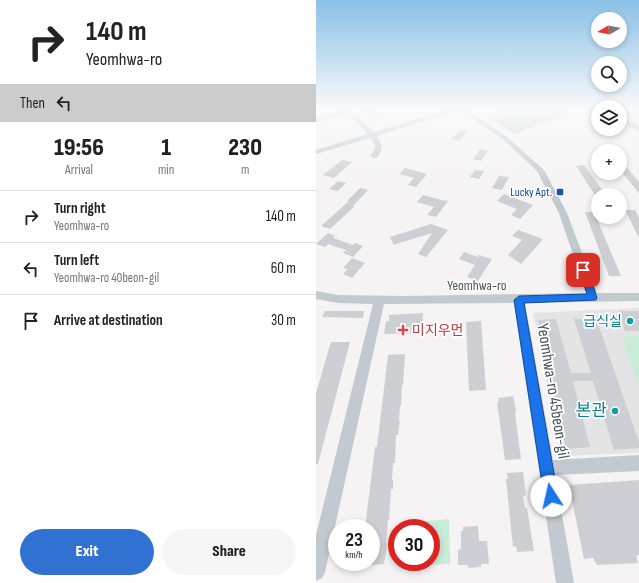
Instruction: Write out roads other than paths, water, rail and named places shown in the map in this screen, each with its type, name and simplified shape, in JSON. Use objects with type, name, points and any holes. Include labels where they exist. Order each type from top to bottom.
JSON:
[{"type":"street","points":[[316,152],[369,136]]},
{"type":"street","points":[[374,136],[379,146],[374,156]]},
{"type":"street","points":[[502,136],[540,170],[563,213],[593,298]]},
{"type":"street","name":"Yeomhwa-ro","points":[[316,294],[338,299],[380,300],[519,300],[639,296]]},
{"type":"street","points":[[316,572],[380,300]]},
{"type":"street","name":"Yeomhwa-ro 45beon-gil","points":[[519,300],[565,583]]},
{"type":"street","points":[[546,468],[639,463]]},
{"type":"place","name":"Lucky Apt.","points":[[560,192]]},
{"type":"place","name":"급식실","points":[[630,321]]},
{"type":"place","name":"미지우먼","points":[[403,330]]},
{"type":"place","name":"본관","points":[[615,411]]}]
